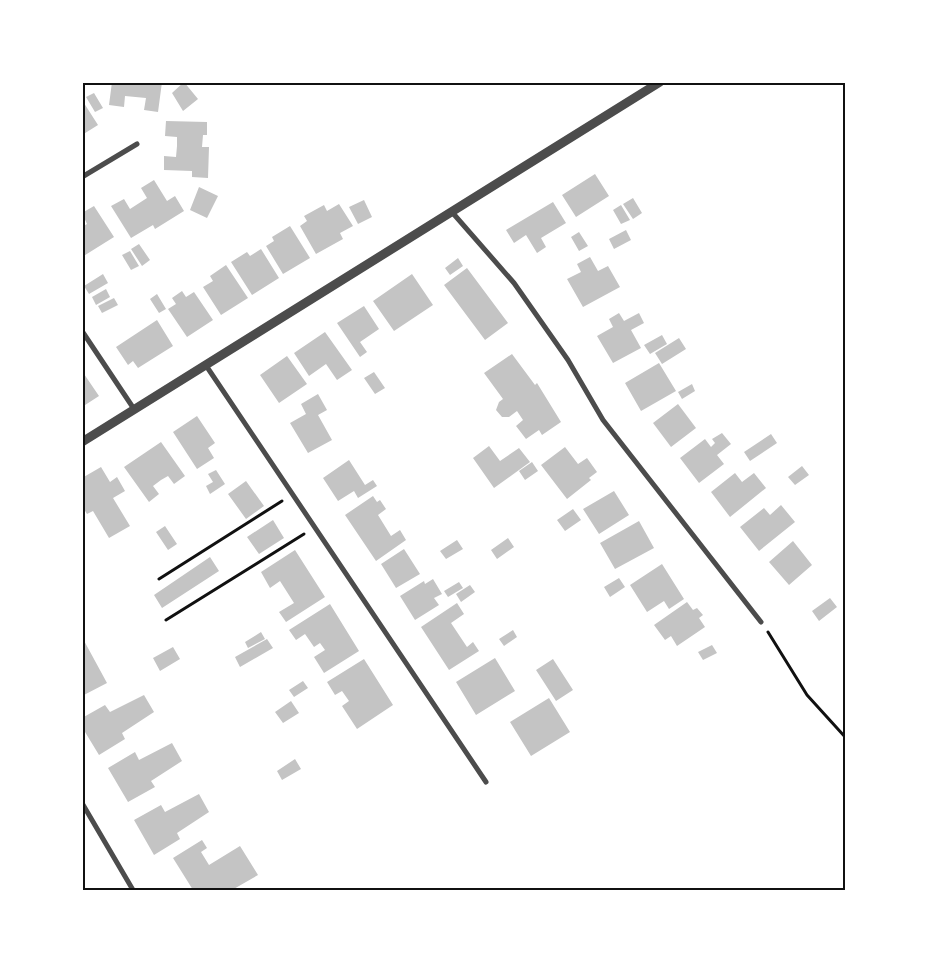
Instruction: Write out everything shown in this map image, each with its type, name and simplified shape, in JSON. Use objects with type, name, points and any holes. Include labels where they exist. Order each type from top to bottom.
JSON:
[{"type":"street","points":[[82,442],[450,211],[660,82]]},
{"type":"street","points":[[82,177],[137,144]]},
{"type":"street","points":[[450,211],[514,283],[568,360],[603,420],[761,622]]},
{"type":"street","points":[[82,331],[134,409]]},
{"type":"street","points":[[206,364],[486,782]]},
{"type":"street","points":[[82,803],[133,890]]},
{"type":"path","points":[[159,579],[293,494]]},
{"type":"path","points":[[166,620],[315,527]]},
{"type":"path","points":[[761,622],[807,696],[846,738]]},
{"type":"building","points":[[112,82],[162,82],[158,112],[144,110],[146,98],[125,96],[124,107],[109,105]]},
{"type":"building","points":[[184,82],[198,99],[183,111],[172,93]]},
{"type":"building","points":[[94,93],[103,108],[95,112],[86,97]]},
{"type":"building","points":[[82,100],[98,125],[82,135]]},
{"type":"building","points":[[166,121],[207,122],[207,135],[203,135],[202,147],[209,147],[208,178],[192,177],[192,171],[164,170],[164,156],[176,157],[177,146],[177,137],[165,136]]},
{"type":"building","points":[[595,174],[609,196],[576,217],[562,195]]},
{"type":"building","points":[[154,180],[167,201],[175,196],[184,211],[155,229],[153,225],[131,238],[111,206],[124,199],[130,209],[147,198],[141,188]]},
{"type":"building","points":[[199,187],[218,196],[207,218],[190,210]]},
{"type":"building","points":[[633,198],[642,213],[633,219],[623,204]]},
{"type":"building","points":[[364,200],[372,217],[358,224],[349,207]]},
{"type":"building","points":[[553,202],[566,223],[541,238],[546,247],[537,253],[526,235],[514,243],[506,230]]},
{"type":"building","points":[[339,204],[353,226],[340,233],[343,239],[316,254],[300,226],[307,221],[304,216],[324,205],[327,211]]},
{"type":"building","points":[[621,205],[630,220],[621,224],[613,210]]},
{"type":"building","points":[[94,206],[114,237],[82,257],[82,227],[87,224],[82,213]]},
{"type":"building","points":[[290,226],[310,258],[283,274],[266,246],[274,241],[272,237]]},
{"type":"building","points":[[626,230],[631,240],[614,249],[609,239]]},
{"type":"building","points":[[579,232],[588,246],[579,251],[571,237]]},
{"type":"building","points":[[139,244],[150,260],[142,266],[131,249]]},
{"type":"building","points":[[261,249],[279,278],[252,295],[231,262],[247,252],[250,256]]},
{"type":"building","points":[[130,251],[139,266],[131,270],[122,255]]},
{"type":"building","points":[[590,257],[598,271],[608,266],[620,287],[583,307],[567,279],[581,272],[577,264]]},
{"type":"building","points":[[458,258],[463,266],[450,275],[445,268]]},
{"type":"building","points":[[226,265],[248,298],[221,315],[203,287],[213,281],[210,276]]},
{"type":"building","points":[[467,268],[508,323],[485,340],[444,285]]},
{"type":"building","points":[[103,274],[108,283],[89,294],[84,286]]},
{"type":"building","points":[[412,274],[433,305],[394,331],[373,301]]},
{"type":"building","points":[[106,289],[110,297],[96,305],[92,297]]},
{"type":"building","points":[[182,291],[186,297],[194,292],[213,320],[187,337],[168,309],[176,304],[172,298]]},
{"type":"building","points":[[157,294],[166,309],[159,313],[150,299]]},
{"type":"building","points":[[114,298],[118,305],[102,313],[98,306]]},
{"type":"building","points":[[364,306],[379,329],[360,342],[367,352],[360,357],[337,323]]},
{"type":"building","points":[[619,313],[624,321],[639,313],[644,323],[631,330],[641,348],[613,363],[597,336],[613,327],[609,319]]},
{"type":"building","points":[[157,320],[173,346],[138,368],[133,361],[128,365],[116,347]]},
{"type":"building","points":[[325,332],[352,370],[337,380],[326,364],[309,376],[294,353]]},
{"type":"building","points":[[662,335],[667,344],[650,354],[644,345]]},
{"type":"building","points":[[679,338],[686,349],[662,364],[655,353]]},
{"type":"building","points":[[512,354],[535,385],[537,383],[561,422],[542,435],[539,430],[526,439],[516,426],[523,420],[517,411],[509,417],[502,417],[496,410],[499,402],[503,399],[484,373]]},
{"type":"building","points":[[287,356],[307,384],[279,403],[260,375]]},
{"type":"building","points":[[659,363],[676,391],[641,411],[625,383]]},
{"type":"building","points":[[82,371],[99,396],[82,407]]},
{"type":"building","points":[[374,372],[385,388],[375,394],[364,378]]},
{"type":"building","points":[[692,384],[695,391],[682,399],[678,392]]},
{"type":"building","points":[[318,394],[327,410],[318,415],[332,440],[308,453],[290,423],[306,414],[301,404]]},
{"type":"building","points":[[678,404],[696,428],[671,447],[653,423]]},
{"type":"building","points":[[197,416],[215,443],[208,448],[214,458],[197,469],[173,432]]},
{"type":"building","points":[[722,433],[731,444],[717,455],[724,464],[699,483],[680,458],[705,439],[711,447],[715,443],[712,439]]},
{"type":"building","points":[[771,434],[777,443],[750,461],[744,452]]},
{"type":"building","points":[[161,442],[185,476],[174,484],[168,476],[161,480],[153,486],[159,494],[149,502],[124,467]]},
{"type":"building","points":[[489,446],[500,461],[519,448],[530,462],[494,488],[473,458]]},
{"type":"building","points":[[565,447],[578,464],[587,458],[597,472],[589,478],[591,480],[567,499],[541,465]]},
{"type":"building","points":[[349,460],[365,485],[373,480],[377,486],[358,498],[354,491],[338,501],[323,478]]},
{"type":"building","points":[[532,462],[538,471],[525,480],[519,471]]},
{"type":"building","points":[[802,466],[809,475],[795,485],[788,477]]},
{"type":"building","points":[[101,467],[110,482],[117,477],[125,491],[113,498],[130,526],[109,538],[93,511],[87,514],[82,506],[82,478]]},
{"type":"building","points":[[216,470],[225,484],[210,494],[206,486],[213,482],[208,474]]},
{"type":"building","points":[[735,473],[742,482],[754,473],[766,488],[730,517],[711,492]]},
{"type":"building","points":[[246,481],[264,506],[246,519],[228,494]]},
{"type":"building","points":[[614,491],[629,515],[599,534],[583,509]]},
{"type":"building","points":[[373,496],[377,502],[380,500],[386,509],[378,515],[391,536],[400,530],[406,540],[376,561],[345,515]]},
{"type":"building","points":[[781,505],[795,522],[759,551],[740,527],[764,508],[770,515]]},
{"type":"building","points":[[573,509],[581,520],[565,531],[557,520]]},
{"type":"building","points":[[273,520],[284,538],[259,554],[247,537]]},
{"type":"building","points":[[639,521],[654,548],[615,569],[600,543]]},
{"type":"building","points":[[165,526],[177,544],[168,550],[156,532]]},
{"type":"building","points":[[508,538],[514,547],[497,559],[491,550]]},
{"type":"building","points":[[457,540],[463,549],[446,559],[440,551]]},
{"type":"building","points":[[793,541],[812,565],[789,585],[769,562]]},
{"type":"building","points":[[404,549],[420,574],[396,588],[381,564]]},
{"type":"building","points":[[295,550],[325,597],[286,622],[279,612],[294,603],[280,581],[270,588],[261,572]]},
{"type":"building","points":[[210,557],[219,571],[162,608],[154,595]]},
{"type":"building","points":[[662,564],[684,599],[669,609],[664,601],[647,612],[630,585]]},
{"type":"building","points":[[619,578],[625,587],[610,597],[604,587]]},
{"type":"building","points":[[433,579],[442,594],[434,598],[439,605],[415,620],[400,596],[424,581],[425,584]]},
{"type":"building","points":[[459,582],[463,588],[448,597],[444,591]]},
{"type":"building","points":[[470,585],[475,592],[461,602],[456,594]]},
{"type":"building","points":[[830,598],[837,607],[819,621],[812,611]]},
{"type":"building","points":[[687,602],[693,610],[697,608],[703,615],[699,618],[705,627],[677,646],[671,636],[665,640],[654,625]]},
{"type":"building","points":[[457,603],[464,614],[451,623],[467,647],[473,642],[479,651],[449,670],[421,627]]},
{"type":"building","points":[[330,604],[359,651],[324,673],[314,657],[325,650],[320,643],[314,647],[305,634],[296,640],[289,630]]},
{"type":"building","points":[[513,630],[517,637],[504,646],[499,639]]},
{"type":"building","points":[[261,632],[265,639],[248,648],[245,642]]},
{"type":"building","points":[[82,637],[107,683],[82,696]]},
{"type":"building","points":[[267,639],[273,648],[240,667],[235,657]]},
{"type":"building","points":[[712,645],[717,653],[703,660],[698,652]]},
{"type":"building","points":[[173,647],[180,659],[160,671],[153,658]]},
{"type":"building","points":[[495,658],[515,691],[476,715],[456,682]]},
{"type":"building","points":[[364,659],[393,705],[357,729],[342,706],[349,701],[342,691],[335,695],[327,682]]},
{"type":"building","points":[[553,659],[573,690],[556,701],[536,670]]},
{"type":"building","points":[[303,681],[308,688],[294,697],[289,690]]},
{"type":"building","points":[[144,695],[154,712],[122,733],[125,739],[99,755],[82,727],[82,718],[105,705],[110,712]]},
{"type":"building","points":[[549,698],[570,732],[531,756],[510,722]]},
{"type":"building","points":[[291,701],[299,713],[283,723],[275,712]]},
{"type":"building","points":[[172,743],[182,761],[151,781],[155,787],[128,802],[108,768],[135,752],[139,760]]},
{"type":"building","points":[[295,759],[301,769],[282,780],[277,771]]},
{"type":"building","points":[[199,794],[209,812],[177,833],[180,839],[154,855],[134,820],[161,805],[165,812]]},
{"type":"building","points":[[202,840],[207,848],[201,852],[209,865],[240,846],[258,875],[232,890],[193,890],[173,858]]}]
